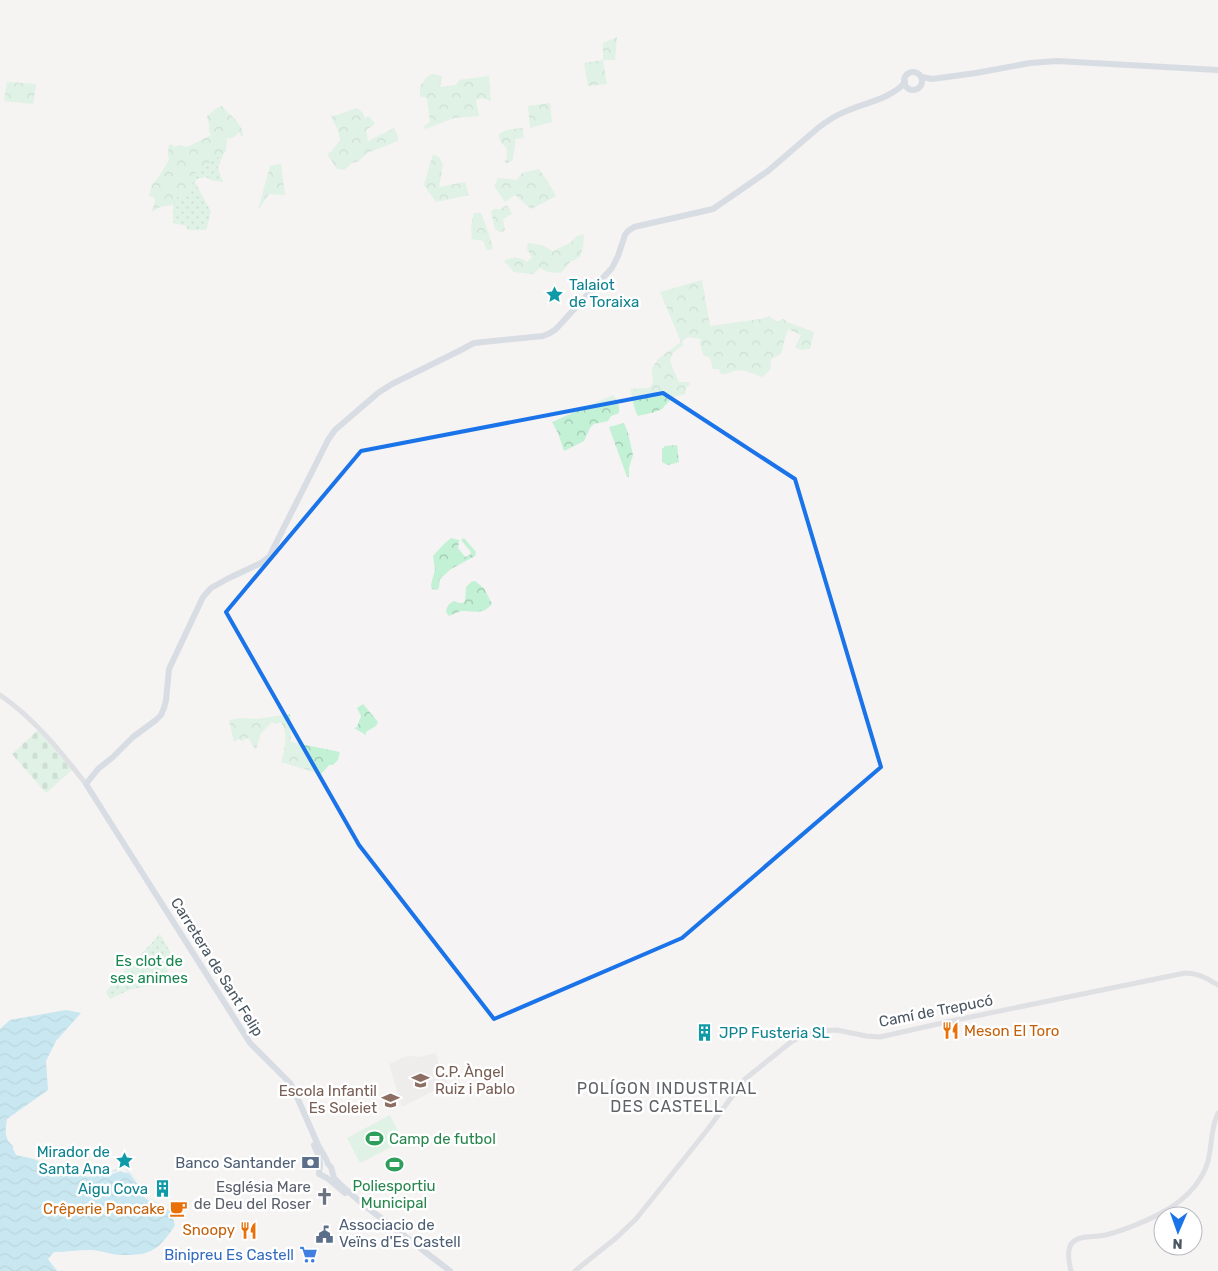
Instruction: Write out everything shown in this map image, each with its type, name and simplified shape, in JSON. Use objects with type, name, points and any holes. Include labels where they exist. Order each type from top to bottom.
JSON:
[{"type":"main road","points":[[906,85],[915,89],[932,79],[976,74],[1030,64],[1068,62],[1218,70]]},
{"type":"main road","points":[[906,85],[905,77],[911,72],[917,72],[922,77],[932,79]]},
{"type":"main road","points":[[921,85],[922,77]]},
{"type":"main road","points":[[86,784],[98,769],[160,715],[166,700],[169,668],[203,597],[211,588],[261,563],[268,556],[328,440],[335,430],[378,393],[392,384],[474,343],[543,336],[550,333],[556,329],[612,268],[628,231],[634,227],[713,209],[768,171],[822,125],[844,112],[881,98],[906,85]]},
{"type":"main road","name":"Carretera de Sant Felip","points":[[86,784],[250,1044],[290,1083],[328,1164]]},
{"type":"main road","points":[[307,1120],[319,1158],[319,1174],[330,1176],[366,1207],[450,1271]]},
{"type":"main road","points":[[320,1166],[328,1164],[331,1167],[330,1176]]},
{"type":"street","points":[[0,695],[29,717],[86,784]]},
{"type":"street","name":"Camí de Trepucó","points":[[575,1271],[636,1219],[708,1129],[745,1079],[791,1042],[802,1036],[820,1031],[837,1030],[880,1037],[1185,973],[1195,973],[1218,985]]},
{"type":"street","points":[[1071,1271],[1068,1258],[1070,1245],[1074,1240],[1112,1233],[1150,1218],[1174,1205],[1189,1193],[1200,1180],[1206,1168],[1213,1125],[1218,1113]]},
{"type":"highlighted area","points":[[663,393],[795,479],[881,767],[682,938],[494,1019],[359,845],[226,612],[361,451]]},
{"type":"shaded area","name":"C.P. Àngel Ruiz i Pablo","points":[[436,1053],[439,1065],[448,1083],[443,1089],[439,1088],[402,1107],[389,1064],[404,1057],[419,1057]]},
{"type":"green space","points":[[617,37],[615,60],[603,60],[603,43]]},
{"type":"green space","points":[[603,60],[607,84],[588,86],[584,63]]},
{"type":"green space","points":[[432,74],[442,76],[440,87],[456,85],[459,80],[489,76],[491,101],[482,98],[476,100],[479,116],[454,118],[425,129],[424,126],[430,122],[427,98],[420,96],[420,86]]},
{"type":"green space","points":[[7,82],[36,84],[33,104],[4,101]]},
{"type":"green space","points":[[550,103],[552,122],[530,128],[528,106]]},
{"type":"green space","points":[[222,106],[241,127],[243,136],[239,132],[232,138],[227,138],[226,151],[194,174],[194,179],[188,190],[173,199],[172,205],[160,207],[152,212],[155,202],[154,197],[149,196],[152,184],[169,160],[169,145],[187,147],[211,135],[207,116]]},
{"type":"green space","points":[[357,108],[363,113],[365,118],[369,116],[375,124],[366,130],[368,141],[394,128],[398,141],[367,153],[359,161],[352,163],[344,170],[337,169],[327,154],[332,151],[340,140],[337,128],[331,117]]},
{"type":"green space","points":[[522,128],[524,138],[515,139],[513,160],[506,164],[507,149],[500,141],[499,134],[507,130]]},
{"type":"green space","points":[[224,152],[218,168],[223,182],[206,177],[197,179],[195,182],[211,212],[206,230],[188,230],[186,226],[173,223],[173,199],[188,190],[194,179],[194,174]]},
{"type":"green space","points":[[433,154],[440,158],[443,165],[439,187],[465,182],[469,195],[436,202],[424,185]]},
{"type":"green space","points":[[281,164],[285,195],[269,194],[258,210],[270,166]]},
{"type":"green space","points":[[539,169],[556,196],[531,209],[515,195],[505,202],[494,186],[498,178],[517,180],[522,173]]},
{"type":"green space","points":[[507,205],[512,214],[503,219],[505,230],[501,233],[495,229],[491,212],[494,209],[501,209]]},
{"type":"green space","points":[[474,213],[481,213],[493,249],[487,250],[483,241],[472,239],[471,226]]},
{"type":"green space","points":[[584,234],[580,257],[570,262],[561,273],[548,272],[540,268],[533,274],[514,272],[504,261],[516,258],[527,262],[532,257],[527,249],[528,243],[542,245],[553,251],[570,243],[577,236]]},
{"type":"green space","points":[[702,280],[710,326],[761,319],[769,316],[777,322],[783,319],[814,332],[810,349],[801,350],[795,347],[801,335],[788,329],[781,354],[771,359],[770,370],[762,377],[740,370],[721,374],[719,369],[713,369],[710,358],[703,355],[701,339],[688,337],[681,342],[660,292]]},
{"type":"green space","points":[[681,342],[684,344],[673,353],[670,360],[679,382],[689,382],[690,384],[686,388],[685,394],[674,397],[662,409],[638,416],[630,389],[649,388],[653,384],[653,366]]},
{"type":"green space","points":[[613,395],[618,403],[619,413],[611,416],[608,421],[594,424],[584,441],[564,451],[552,422]]},
{"type":"green space","points":[[624,423],[633,455],[629,468],[629,477],[627,477],[609,427]]},
{"type":"green space","points":[[677,445],[679,462],[668,465],[662,462],[662,449],[665,446]]},
{"type":"green space","points":[[451,538],[459,540],[458,548],[465,557],[470,555],[471,552],[461,540],[464,538],[476,552],[475,556],[451,569],[440,579],[439,588],[437,590],[432,589],[431,585],[435,569],[433,556]]},
{"type":"green space","points":[[475,581],[484,588],[492,604],[485,610],[478,612],[461,611],[449,616],[446,612],[448,605],[454,601],[463,603],[465,601],[466,587]]},
{"type":"green space","points":[[363,704],[378,722],[376,726],[366,732],[366,735],[354,728],[357,727],[361,716],[357,708]]},
{"type":"green space","points":[[290,714],[291,742],[340,752],[338,760],[333,765],[329,765],[321,774],[281,762],[286,737],[281,722],[276,724],[272,722],[261,733],[256,750],[247,738],[234,742],[229,720],[241,718],[257,719]]},
{"type":"green space","points":[[38,730],[72,770],[46,793],[12,754]]},
{"type":"green space","name":"Es clot de ses animes","points":[[160,934],[175,960],[165,966],[172,980],[129,990],[110,999],[106,992],[123,975],[126,966],[137,959]]},
{"type":"green space","name":"Camp de futbol","points":[[390,1115],[403,1141],[360,1163],[347,1138]]},
{"type":"water","points":[[66,1010],[81,1013],[56,1041],[46,1061],[48,1090],[7,1119],[6,1131],[8,1140],[13,1146],[16,1155],[38,1161],[50,1168],[55,1167],[88,1175],[126,1169],[138,1181],[147,1196],[170,1211],[175,1225],[160,1245],[150,1251],[136,1255],[120,1255],[89,1250],[54,1252],[48,1259],[57,1271],[0,1271],[0,1029],[10,1020]]},
{"type":"pier","points":[[46,1164],[50,1168],[55,1167],[88,1175],[98,1172],[109,1173],[124,1168],[138,1181],[147,1196],[165,1209],[145,1198],[129,1173],[121,1171],[109,1175],[98,1174],[88,1177],[55,1169],[49,1170],[45,1166]]},
{"type":"place","name":"Talaiot de Toraixa","points":[[555,294]]},
{"type":"place","name":"Meson El Toro","points":[[950,1031]]},
{"type":"place","name":"JPP Fusteria SL","points":[[705,1033]]},
{"type":"place","name":"C.P. Àngel Ruiz i Pablo","points":[[421,1081]]},
{"type":"place","name":"Escola Infantil Es Soleiet","points":[[391,1100]]},
{"type":"place","name":"Camp de futbol","points":[[375,1139]]},
{"type":"place","name":"Mirador de Santa Ana","points":[[124,1161]]},
{"type":"place","name":"Banco Santander","points":[[310,1163]]},
{"type":"place","name":"Poliesportiu Municipal","points":[[394,1165]]},
{"type":"place","name":"Aigu Cova","points":[[162,1189]]},
{"type":"place","name":"Església Mare de Deu del Roser","points":[[325,1196]]},
{"type":"place","name":"Crêperie Pancake","points":[[179,1209]]},
{"type":"place","name":"Snoopy","points":[[249,1230]]},
{"type":"place","name":"Associacio de Veïns d'Es Castell","points":[[325,1234]]},
{"type":"place","name":"Binipreu Es Castell","points":[[308,1255]]},
{"type":"district","name":"POLÍGON INDUSTRIAL DES CASTELL","points":[[667,1097]]}]
